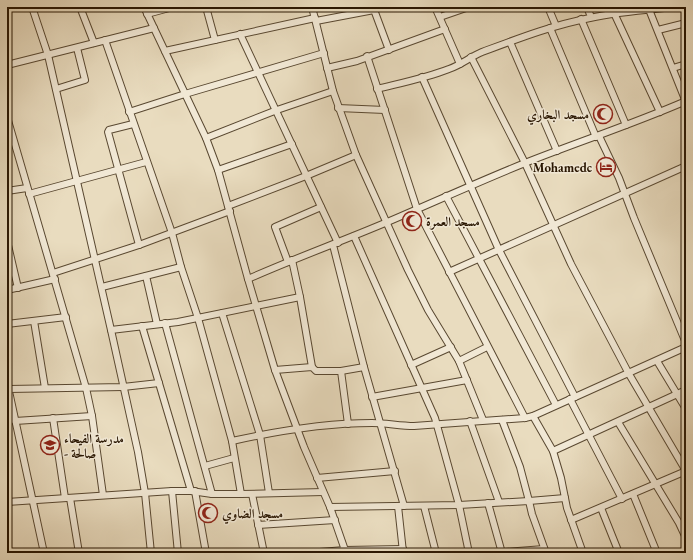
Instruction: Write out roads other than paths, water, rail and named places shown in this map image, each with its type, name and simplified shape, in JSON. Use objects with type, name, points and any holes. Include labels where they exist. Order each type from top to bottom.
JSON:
[{"type":"street","points":[[32,7],[48,56],[56,89],[94,259],[102,287],[138,452],[145,493],[151,553]]},
{"type":"street","points":[[80,7],[94,43]]},
{"type":"street","points":[[144,7],[206,138],[218,170],[275,370],[317,478],[330,507],[345,551]]},
{"type":"street","points":[[147,14],[173,7]]},
{"type":"street","points":[[206,7],[215,40]]},
{"type":"street","points":[[312,7],[333,92],[356,154],[408,270],[459,361],[483,420]]},
{"type":"street","points":[[435,7],[460,64]]},
{"type":"street","points":[[440,17],[469,7]]},
{"type":"street","points":[[548,7],[553,27],[597,136],[619,178],[640,233],[686,343]]},
{"type":"street","points":[[588,7],[591,17]]},
{"type":"street","points":[[377,89],[435,75],[460,64],[471,57],[553,27],[591,17],[614,13],[675,7]]},
{"type":"street","points":[[165,51],[240,34],[374,8],[389,50]]},
{"type":"street","points":[[248,279],[335,244],[525,163],[686,101],[658,30],[648,9]]},
{"type":"street","points":[[614,13],[660,112]]},
{"type":"street","points":[[581,20],[626,125]]},
{"type":"street","points":[[658,30],[686,23]]},
{"type":"street","points":[[7,65],[48,56],[154,28]]},
{"type":"street","points":[[327,68],[357,61],[367,56],[389,50],[445,29]]},
{"type":"street","points":[[240,34],[277,110],[321,207],[335,244],[364,367],[395,471],[401,506],[403,551],[345,551],[307,553]]},
{"type":"street","points":[[105,40],[146,162],[172,233],[181,267],[198,318],[232,440],[241,494]]},
{"type":"street","points":[[510,42],[558,151]]},
{"type":"street","points":[[56,89],[85,80],[77,48]]},
{"type":"street","points":[[129,112],[324,53]]},
{"type":"street","points":[[367,56],[417,209],[525,418]]},
{"type":"street","points":[[471,57],[525,163],[571,264],[629,374],[686,471],[571,520]]},
{"type":"street","points":[[673,68],[686,64]]},
{"type":"street","points":[[422,77],[499,250],[572,398],[588,436],[622,499]]},
{"type":"street","points":[[206,138],[277,110],[333,92]]},
{"type":"street","points":[[338,108],[385,110]]},
{"type":"street","points":[[7,117],[8,127],[54,276],[86,388],[92,416],[103,495]]},
{"type":"street","points":[[133,124],[109,131],[139,245]]},
{"type":"street","points":[[218,170],[292,144]]},
{"type":"street","points":[[7,290],[18,288],[54,276],[94,259],[172,233],[356,154]]},
{"type":"street","points":[[7,191],[28,191],[119,170],[146,162]]},
{"type":"street","points":[[449,272],[686,166]]},
{"type":"street","points":[[446,196],[556,405]]},
{"type":"street","points":[[321,207],[275,227],[290,261],[300,297],[312,367],[316,371],[341,371],[364,367]]},
{"type":"street","points":[[354,236],[431,409],[459,505],[469,553]]},
{"type":"street","points":[[7,241],[18,288]]},
{"type":"street","points":[[102,287],[181,267]]},
{"type":"street","points":[[146,276],[157,324]]},
{"type":"street","points":[[111,330],[198,318],[300,297]]},
{"type":"street","points":[[222,313],[260,435],[269,493]]},
{"type":"street","points":[[7,324],[66,317]]},
{"type":"street","points":[[34,321],[45,388]]},
{"type":"street","points":[[165,323],[206,466],[212,494]]},
{"type":"street","points":[[142,326],[193,491],[206,553]]},
{"type":"street","points":[[411,365],[451,347]]},
{"type":"street","points":[[459,361],[488,347]]},
{"type":"street","points":[[232,440],[298,429],[348,424],[381,423],[406,426],[436,425],[470,421],[525,418],[533,416],[629,374],[686,347]]},
{"type":"street","points":[[657,361],[686,409]]},
{"type":"street","points":[[275,370],[312,367]]},
{"type":"street","points":[[341,371],[348,424]]},
{"type":"street","points":[[372,397],[467,380]]},
{"type":"street","points":[[44,553],[8,385],[45,388],[123,388],[159,383]]},
{"type":"street","points":[[553,451],[686,390]]},
{"type":"street","points":[[15,421],[92,416]]},
{"type":"street","points":[[533,416],[553,451],[571,520],[583,553]]},
{"type":"street","points":[[53,418],[79,553]]},
{"type":"street","points":[[492,553],[545,551],[532,514],[520,467],[502,420]]},
{"type":"street","points":[[470,421],[499,502]]},
{"type":"street","points":[[618,422],[686,538]]},
{"type":"street","points":[[206,466],[234,458]]},
{"type":"street","points":[[317,478],[395,471]]},
{"type":"street","points":[[172,491],[178,553]]},
{"type":"street","points":[[7,502],[172,491],[193,491],[212,494],[323,492]]},
{"type":"street","points":[[252,494],[264,553]]},
{"type":"street","points":[[633,494],[657,553]]},
{"type":"street","points":[[330,507],[459,505],[565,498]]},
{"type":"street","points":[[488,503],[502,552]]},
{"type":"street","points":[[424,506],[436,553]]},
{"type":"street","points":[[601,508],[619,553]]},
{"type":"street","points":[[258,525],[334,520]]},
{"type":"street","points":[[7,549],[8,553]]},
{"type":"place","name":"مسجد البخاري","points":[[603,114]]},
{"type":"place","name":"Mohamedc","points":[[606,167]]},
{"type":"place","name":"مسجد العمرة","points":[[412,221]]},
{"type":"place","name":"مدرسة الفيحاء - صالحة","points":[[50,445]]},
{"type":"place","name":"مسجد الضاوي","points":[[208,513]]}]
